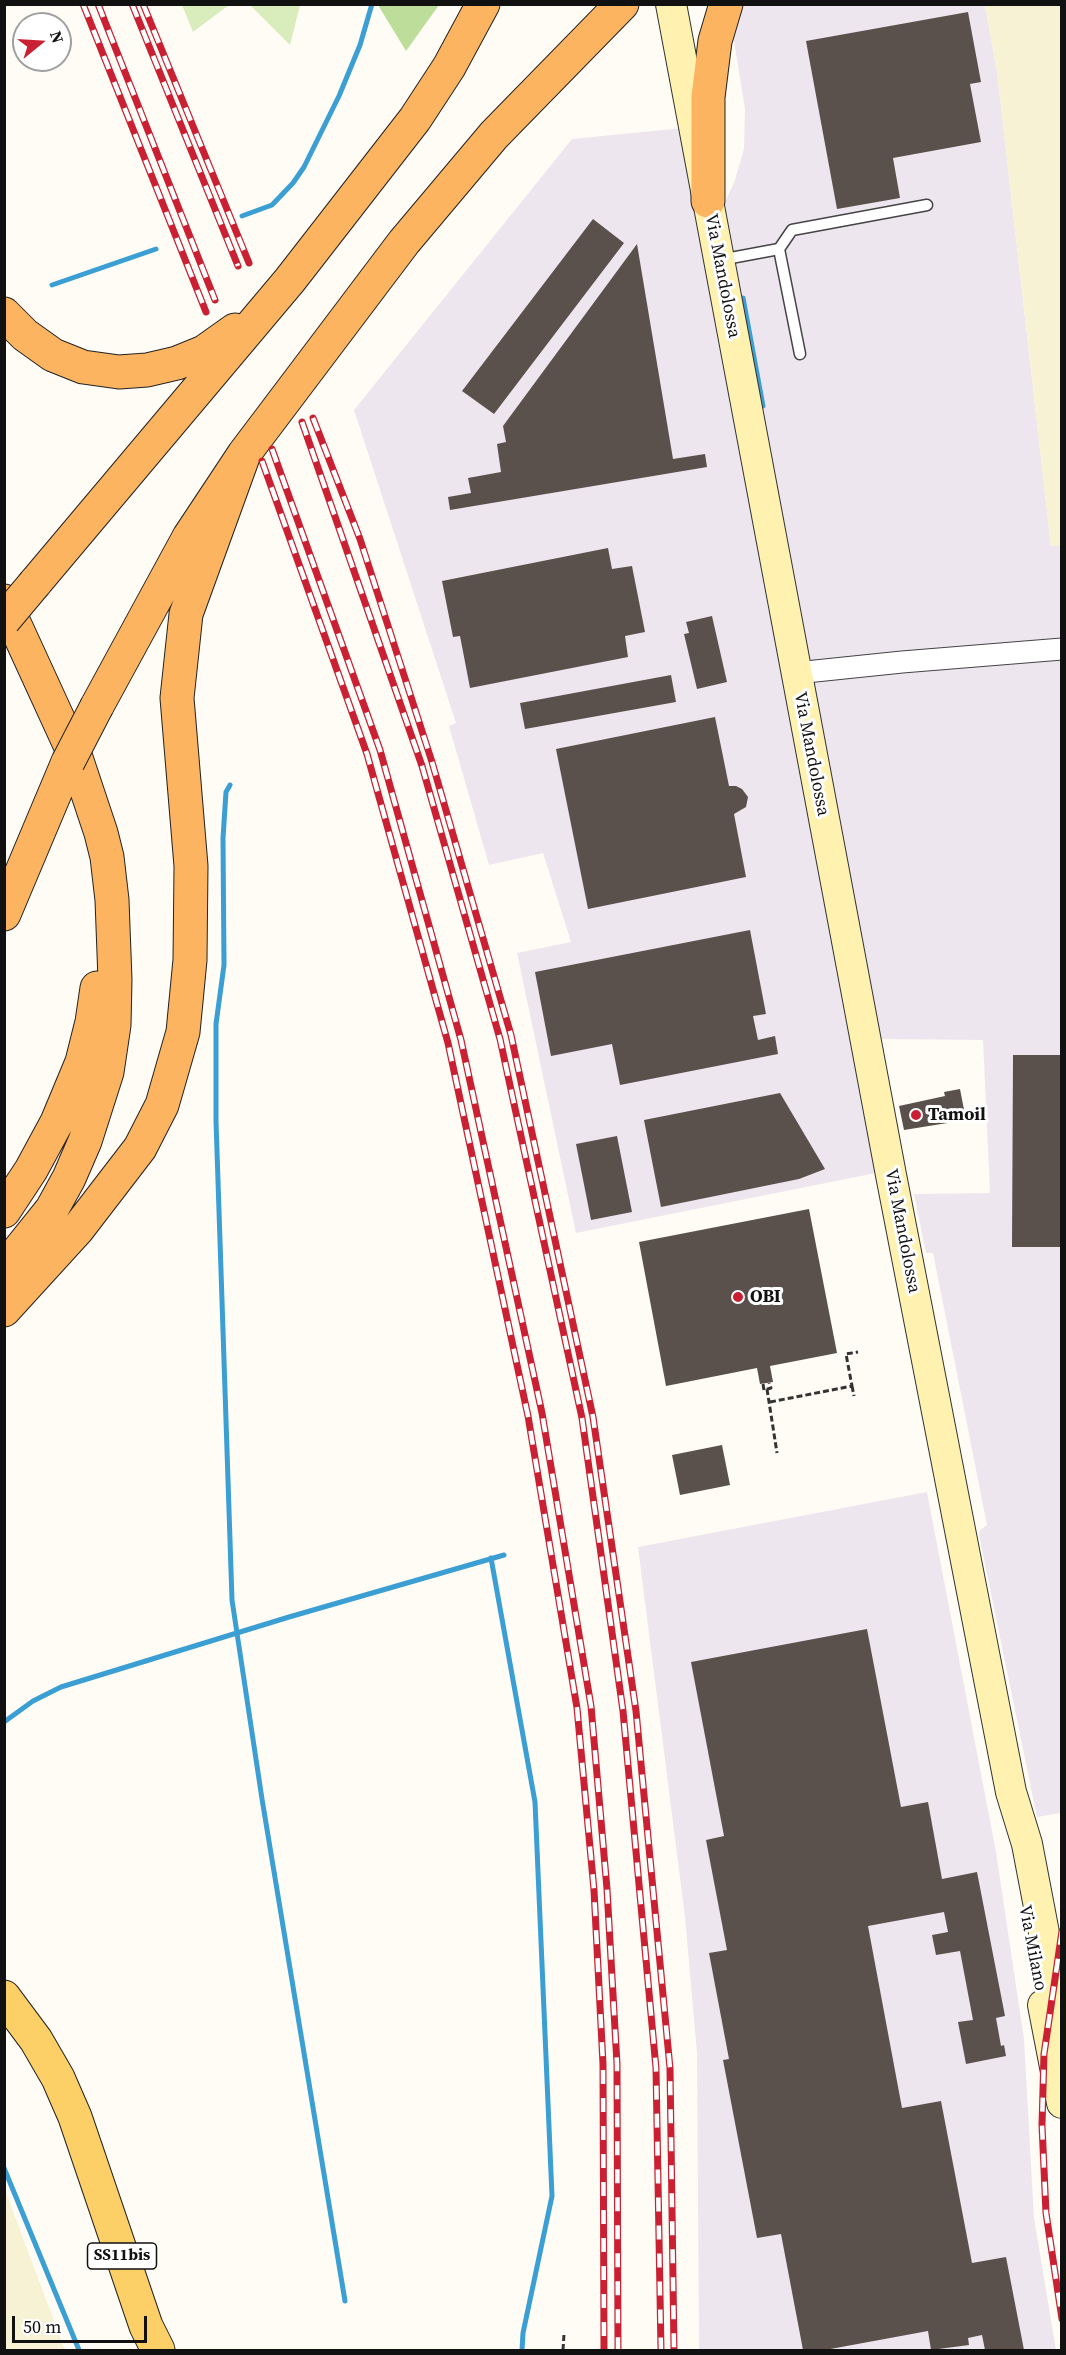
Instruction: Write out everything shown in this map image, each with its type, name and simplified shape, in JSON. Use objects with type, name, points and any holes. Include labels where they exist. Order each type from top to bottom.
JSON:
[{"type":"highway","points":[[379,164],[409,116],[465,4]]},
{"type":"highway","points":[[4,620],[290,280],[415,119],[449,67],[483,4]]},
{"type":"highway","points":[[708,201],[708,97],[715,41],[726,4]]},
{"type":"highway","points":[[4,914],[68,762],[97,706],[189,537],[244,454],[404,242],[494,135],[617,10]]},
{"type":"highway","points":[[4,314],[25,335],[53,355],[83,368],[119,372],[147,370],[177,363],[204,352],[243,324],[290,280]]},
{"type":"highway","points":[[4,1310],[77,1230],[140,1148],[162,1105],[183,1032],[190,960],[191,866],[177,698],[186,614],[244,454]]},
{"type":"highway","points":[[4,601],[60,720],[89,796],[107,857],[112,911],[114,1025],[107,1072],[85,1141],[69,1178],[52,1209],[4,1269]]},
{"type":"highway","points":[[4,1211],[31,1170],[57,1122],[82,1062],[92,1022],[101,945],[101,896],[89,796]]},
{"type":"main road","name":"Via Mandolossa","points":[[671,4],[796,673],[955,1502]]},
{"type":"main road","name":"Via Milano","points":[[955,1502],[1011,1792],[1027,1844],[1062,2027]]},
{"type":"main road","name":"Via Milano","points":[[1011,1792],[1013,1847],[1062,2103]]},
{"type":"main road","name":"SS11bis","points":[[4,1997],[36,2040],[58,2078],[75,2117],[131,2286],[158,2350]]},
{"type":"street","points":[[796,673],[1062,649]]},
{"type":"lane","points":[[719,261],[779,249],[792,230],[927,205]]},
{"type":"lane","points":[[779,249],[800,354]]},
{"type":"path","points":[[854,1396],[846,1354],[858,1352]]},
{"type":"path","points":[[767,1389],[771,1389],[769,1383]]},
{"type":"path","points":[[763,1384],[764,1390],[767,1389],[770,1402],[770,1420],[777,1453]]},
{"type":"path","points":[[770,1402],[852,1386]]},
{"type":"path","points":[[563,2350],[564,2334]]},
{"type":"shaded area","points":[[739,5],[985,5],[997,71],[1051,546],[1061,546],[1061,645],[807,664],[722,208],[734,183],[744,149],[745,109],[734,41],[734,18]]},
{"type":"shaded area","points":[[985,5],[1061,5],[1061,546],[1051,546],[997,71]]},
{"type":"shaded area","points":[[683,128],[881,1172],[576,1233],[517,953],[571,942],[543,853],[489,865],[449,726],[456,723],[354,410],[572,139]]},
{"type":"shaded area","points":[[1061,658],[1061,1813],[1037,1817],[979,1535],[980,1530],[987,1525],[933,1253],[926,1253],[914,1194],[990,1193],[983,1040],[878,1039],[810,679]]},
{"type":"shaded area","points":[[927,1492],[996,1852],[1024,2039],[1034,2218],[1056,2350],[699,2350],[697,2053],[685,1917],[638,1547]]},
{"type":"shaded area","points":[[5,2190],[65,2350],[5,2350]]},
{"type":"green space","points":[[182,5],[229,5],[193,32]]},
{"type":"green space","points":[[250,5],[300,5],[290,45]]},
{"type":"green space","points":[[378,5],[439,5],[406,51]]},
{"type":"building","points":[[968,12],[981,82],[970,84],[981,142],[893,158],[900,198],[837,209],[806,41]]},
{"type":"building","points":[[593,219],[624,243],[494,414],[462,391]]},
{"type":"building","points":[[637,244],[673,459],[705,454],[707,467],[450,510],[448,497],[471,493],[468,478],[501,472],[497,444],[506,442],[503,426]]},
{"type":"building","points":[[608,548],[612,569],[632,566],[645,632],[625,636],[628,657],[470,688],[460,636],[453,637],[442,581]]},
{"type":"building","points":[[712,616],[727,682],[697,689],[684,634],[689,633],[686,622]]},
{"type":"building","points":[[671,675],[676,702],[525,729],[520,703]]},
{"type":"building","points":[[715,717],[729,786],[742,789],[748,797],[746,807],[734,814],[746,877],[588,909],[556,749]]},
{"type":"building","points":[[750,930],[766,1014],[753,1016],[758,1040],[775,1036],[778,1054],[620,1085],[612,1044],[551,1056],[535,972]]},
{"type":"building","points":[[1013,1055],[1062,1055],[1062,1247],[1012,1247]]},
{"type":"building","points":[[960,1089],[966,1120],[904,1130],[899,1106],[945,1096],[944,1092]]},
{"type":"building","points":[[780,1093],[825,1169],[799,1179],[661,1207],[644,1120]]},
{"type":"building","points":[[617,1136],[632,1212],[591,1220],[576,1144]]},
{"type":"building","name":"OBI","points":[[809,1209],[837,1353],[770,1366],[773,1382],[760,1384],[757,1368],[666,1386],[639,1242]]},
{"type":"building","points":[[722,1445],[730,1485],[680,1495],[672,1455]]},
{"type":"building","points":[[867,1629],[901,1807],[928,1802],[942,1879],[977,1872],[1005,2016],[996,2018],[1001,2046],[1004,2045],[1006,2056],[966,2064],[958,2022],[973,2020],[960,1951],[936,1955],[932,1935],[948,1932],[944,1912],[868,1926],[902,2108],[941,2101],[972,2263],[1006,2257],[1024,2350],[985,2350],[982,2335],[968,2338],[969,2345],[931,2350],[928,2331],[825,2350],[803,2350],[781,2234],[757,2238],[723,2060],[729,2059],[709,1953],[727,1950],[706,1840],[724,1836],[691,1662]]},
{"type":"waterway","points":[[242,216],[272,205],[293,183],[304,167],[339,96],[360,45],[372,4]]},
{"type":"waterway","points":[[52,285],[156,249]]},
{"type":"waterway","points":[[743,298],[763,406]]},
{"type":"waterway","points":[[230,785],[226,792],[223,838],[224,965],[216,1024],[216,1121],[232,1600],[262,1799],[345,2301]]},
{"type":"waterway","points":[[4,1722],[33,1701],[61,1687],[289,1617],[504,1555]]},
{"type":"waterway","points":[[491,1558],[535,1802],[552,2196],[523,2333],[522,2350]]},
{"type":"waterway","points":[[4,2168],[79,2350]]},
{"type":"railway","points":[[83,4],[206,312]]},
{"type":"railway","points":[[98,4],[215,300]]},
{"type":"railway","points":[[132,4],[238,266]]},
{"type":"railway","points":[[143,4],[249,263]]},
{"type":"railway","points":[[313,418],[360,539],[432,762],[511,1035],[593,1417],[636,1711],[670,2068],[674,2350]]},
{"type":"railway","points":[[302,422],[422,766],[500,1039],[582,1418],[623,1711],[656,2068],[661,2350]]},
{"type":"railway","points":[[272,449],[380,750],[461,1040],[542,1413],[591,1706],[607,1889],[617,2064],[618,2350]]},
{"type":"railway","points":[[262,461],[367,754],[448,1043],[528,1416],[577,1708],[594,1890],[603,2064],[604,2350]]},
{"type":"railway","points":[[1062,1931],[1044,2054],[1042,2125],[1046,2213],[1062,2319]]},
{"type":"place","name":"Tamoil","points":[[916,1115]]},
{"type":"place","name":"OBI","points":[[738,1297]]}]
